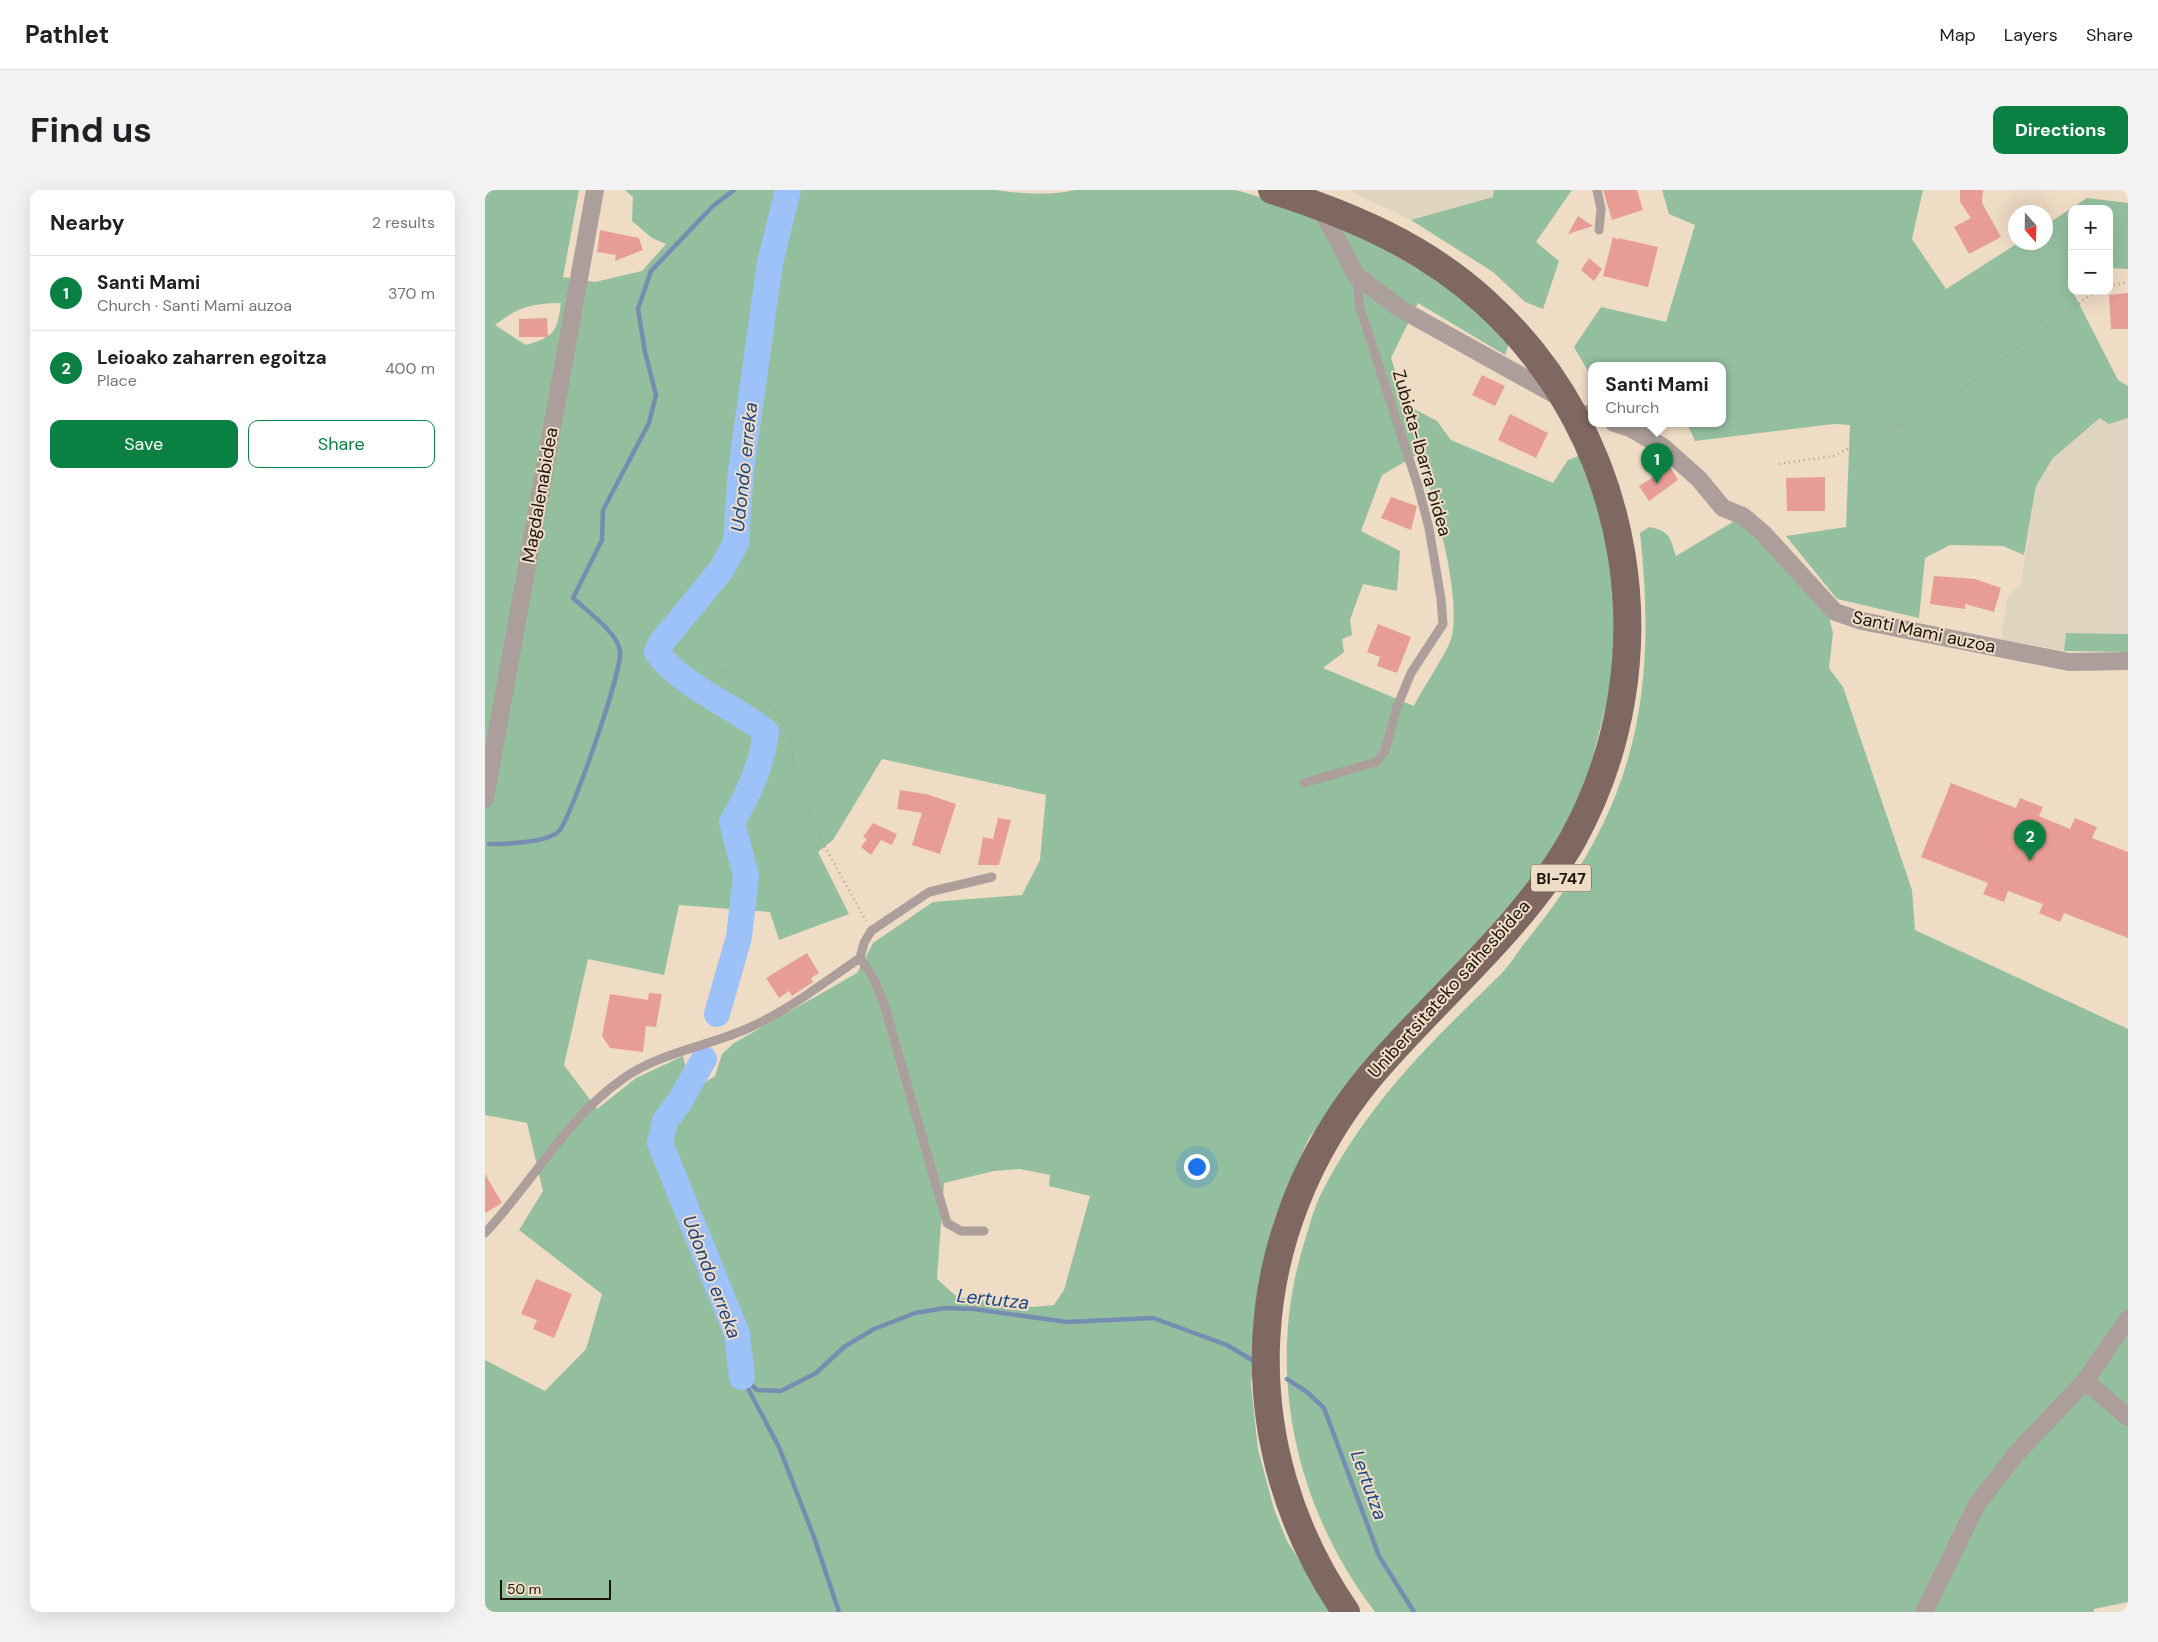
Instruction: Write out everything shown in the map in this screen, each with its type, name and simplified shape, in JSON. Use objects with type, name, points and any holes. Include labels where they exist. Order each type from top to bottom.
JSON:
[{"type":"main road","name":"Unibertsitateko saihesbidea","points":[[1272,190],[1317,198],[1387,234],[1434,262],[1482,298],[1515,330],[1582,410],[1588,421]]},
{"type":"main road","name":"Unibertsitateko saihesbidea","points":[[1346,1612],[1320,1572],[1303,1537],[1281,1475],[1267,1390],[1266,1337],[1272,1278],[1292,1214],[1312,1166],[1337,1119],[1385,1060],[1498,939],[1544,882],[1571,843],[1594,797],[1611,750],[1620,714],[1627,671],[1627,593],[1621,547],[1611,508],[1579,424],[1582,410]]},
{"type":"main road","name":"Unibertsitateko saihesbidea","points":[[1362,1612],[1314,1533],[1295,1481],[1284,1434],[1278,1383],[1280,1316],[1286,1278],[1299,1228],[1314,1188],[1340,1137],[1383,1080],[1492,963],[1561,878],[1601,811],[1611,789],[1626,742],[1635,699],[1640,656],[1641,602],[1635,554],[1625,508],[1607,457],[1591,427]]},
{"type":"street","name":"Magdalenabidea","points":[[485,799],[488,762],[595,190]]},
{"type":"street","points":[[1317,198],[1356,275],[1399,308],[1582,410]]},
{"type":"street","name":"Santi Mami auzoa","points":[[1627,427],[1663,447],[1699,478],[1723,508],[1743,516],[1763,533],[1835,612],[1862,621],[2069,662],[2128,661]]},
{"type":"street","points":[[1924,1612],[1977,1504],[2016,1454],[2085,1381],[2128,1319]]},
{"type":"street","points":[[2085,1381],[2128,1417]]},
{"type":"lane","points":[[1597,190],[1601,209],[1599,230]]},
{"type":"lane","name":"Zubieta-Ibarra bidea","points":[[1305,783],[1376,762],[1385,752],[1397,707],[1411,673],[1443,624],[1441,599],[1429,528],[1418,486],[1360,308],[1356,275]]},
{"type":"lane","points":[[485,1233],[575,1121],[593,1103],[625,1077],[687,1048],[745,1030],[810,992],[860,958],[864,943],[871,931],[929,892],[993,877]]},
{"type":"lane","points":[[860,958],[874,979],[885,1004],[947,1223],[961,1231],[984,1231]]},
{"type":"path","points":[[2113,285],[2128,282]]},
{"type":"path","points":[[1779,464],[1833,456],[1924,413],[1957,393],[2091,295]]},
{"type":"path","points":[[711,667],[741,678],[775,712],[788,733],[793,747],[793,765],[800,790],[819,836],[871,931]]},
{"type":"shaded area","points":[[1352,190],[1494,190],[1493,197],[1411,220],[1354,193]]},
{"type":"shaded area","points":[[2101,418],[2109,424],[2128,418],[2128,634],[2066,633],[2064,651],[2001,639],[2008,596],[2021,583],[2036,486],[2053,458]]},
{"type":"green space","points":[[485,190],[579,190],[563,277],[595,282],[642,271],[666,244],[652,238],[632,221],[633,197],[625,190],[995,190],[1035,194],[1075,190],[1236,190],[1310,212],[1339,224],[1445,284],[1510,341],[1505,355],[1418,303],[1391,358],[1407,405],[1437,421],[1451,440],[1553,483],[1568,460],[1581,455],[1607,536],[1616,627],[1612,681],[1582,801],[1529,887],[1373,1055],[1335,1101],[1308,1140],[1276,1214],[1260,1281],[1251,1385],[1258,1449],[1274,1509],[1287,1541],[1332,1612],[485,1612],[485,1360],[545,1391],[586,1349],[602,1294],[519,1230],[543,1191],[527,1123],[485,1115]],"holes":[[[561,303],[558,321],[553,332],[543,339],[526,345],[495,325],[526,307]],[[1420,453],[1444,545],[1453,594],[1454,616],[1450,642],[1414,706],[1323,668],[1344,652],[1342,639],[1352,635],[1350,620],[1363,584],[1397,591],[1400,551],[1361,531],[1382,475]],[[882,759],[1046,795],[1040,860],[1022,895],[933,902],[873,943],[857,973],[734,1043],[722,1054],[715,1076],[699,1086],[687,1073],[683,1056],[636,1078],[597,1109],[564,1065],[588,959],[664,975],[679,905],[770,912],[779,940],[849,914],[818,852],[833,840]],[[1020,1169],[1050,1175],[1049,1186],[1090,1196],[1064,1290],[1054,1305],[1033,1307],[957,1297],[937,1279],[944,1183],[994,1171]]]},
{"type":"green space","points":[[1494,190],[1572,190],[1536,242],[1559,261],[1543,309],[1525,302],[1493,272],[1411,220],[1493,197]]},
{"type":"green space","points":[[1662,190],[1923,190],[1912,239],[1946,289],[2008,249],[2053,250],[2053,220],[2068,211],[2068,295],[2075,295],[2118,380],[2128,386],[2128,418],[2109,424],[2100,418],[2053,458],[2036,486],[2024,555],[2003,546],[1950,545],[1925,558],[1919,618],[1837,599],[1786,536],[1846,527],[1850,425],[1834,424],[1695,441],[1689,427],[1726,427],[1726,362],[1588,362],[1588,371],[1574,347],[1601,307],[1666,322],[1695,225],[1669,214]]},
{"type":"green space","points":[[2087,198],[2128,203],[2128,269],[2113,268],[2113,205],[2076,205]]},
{"type":"green space","points":[[1736,520],[1748,527],[1828,613],[1833,633],[1829,668],[1843,687],[1912,890],[1915,930],[2128,1029],[2128,1310],[2083,1374],[2007,1456],[1918,1612],[1375,1612],[1347,1571],[1324,1527],[1306,1481],[1294,1434],[1288,1386],[1287,1337],[1293,1288],[1312,1216],[1334,1170],[1348,1146],[1372,1113],[1393,1085],[1422,1053],[1508,967],[1567,887],[1603,824],[1630,753],[1643,681],[1645,608],[1640,533],[1649,527],[1665,533],[1676,556]]},
{"type":"green space","points":[[2066,633],[2128,634],[2128,652],[2064,651]]},
{"type":"green space","points":[[2128,1335],[2128,1602],[2094,1609],[2094,1612],[1932,1612],[1984,1508],[2018,1462],[2085,1392]]},
{"type":"building","points":[[1603,190],[1637,190],[1643,210],[1612,220]]},
{"type":"building","points":[[1960,190],[1983,190],[1982,203],[2001,237],[1969,254],[1954,227],[1971,218],[1960,202]]},
{"type":"building","points":[[1578,216],[1593,226],[1568,234]]},
{"type":"building","points":[[600,230],[639,238],[643,250],[615,261],[616,255],[597,252]]},
{"type":"building","points":[[1613,237],[1619,240],[1618,238],[1658,247],[1648,287],[1603,276]]},
{"type":"building","points":[[1589,258],[1602,269],[1594,281],[1581,270]]},
{"type":"building","points":[[2128,293],[2128,329],[2111,329],[2109,295]]},
{"type":"building","points":[[547,318],[548,337],[519,337],[519,319]]},
{"type":"building","points":[[1482,375],[1505,386],[1495,406],[1472,395]]},
{"type":"building","points":[[1510,414],[1548,433],[1536,458],[1498,440]]},
{"type":"building","points":[[1671,468],[1678,480],[1649,501],[1639,486],[1664,470]]},
{"type":"building","points":[[1825,477],[1825,511],[1787,511],[1786,478]]},
{"type":"building","points":[[1391,497],[1417,506],[1411,530],[1381,518]]},
{"type":"building","points":[[1934,576],[1975,579],[2001,588],[1994,612],[1965,604],[1965,609],[1930,604]]},
{"type":"building","points":[[1378,624],[1411,637],[1397,673],[1377,666],[1380,657],[1367,652]]},
{"type":"building","points":[[1951,783],[2016,808],[2020,798],[2043,807],[2039,816],[2070,829],[2075,818],[2097,827],[2092,838],[2128,852],[2128,938],[2064,913],[2060,922],[2039,913],[2043,904],[2008,891],[2004,902],[1983,894],[1988,883],[1921,857]]},
{"type":"building","points":[[900,790],[926,794],[956,804],[940,854],[912,845],[922,813],[897,809]]},
{"type":"building","points":[[998,818],[1011,820],[999,865],[978,865],[983,837],[993,839]]},
{"type":"building","points":[[873,823],[897,834],[892,845],[881,840],[871,855],[861,847],[867,839],[863,837]]},
{"type":"building","points":[[807,953],[819,973],[811,978],[813,982],[792,996],[789,991],[779,998],[766,978]]},
{"type":"building","points":[[649,993],[662,994],[656,1027],[646,1026],[643,1052],[610,1048],[602,1036],[610,994],[648,1000]]},
{"type":"building","points":[[485,1174],[502,1203],[485,1213]]},
{"type":"building","points":[[536,1279],[572,1294],[554,1338],[533,1329],[537,1320],[521,1314]]},
{"type":"waterway","points":[[489,844],[536,840],[546,838],[559,831],[585,772],[614,685],[620,651],[618,644],[608,629],[573,598],[602,540],[603,510],[649,423],[656,395],[645,352],[638,309],[651,271],[713,206],[734,190]]},
{"type":"waterway","name":"Udondo erreka","points":[[717,1014],[739,937],[746,876],[732,822],[754,779],[766,732],[680,675],[657,652],[661,643],[721,570],[736,543],[741,470],[770,263],[788,190]]},
{"type":"waterway","name":"Udondo erreka","points":[[704,1059],[678,1104],[665,1121],[660,1143],[737,1334],[742,1377]]},
{"type":"waterway","name":"Lertutza","points":[[742,1377],[757,1390],[781,1391],[816,1373],[844,1347],[874,1329],[915,1313],[945,1308],[974,1309],[1067,1322],[1153,1318],[1227,1345],[1257,1363]]},
{"type":"waterway","name":"Lertutza","points":[[1287,1379],[1307,1392],[1324,1408],[1379,1556],[1414,1612]]},
{"type":"waterway","name":"Udondo erreka","points":[[744,1381],[779,1447],[814,1537],[839,1612]]},
{"type":"place","name":"Santi Mami","points":[[1657,484]]},
{"type":"place","name":"Leioako zaharren egoitza","points":[[2030,861]]}]
